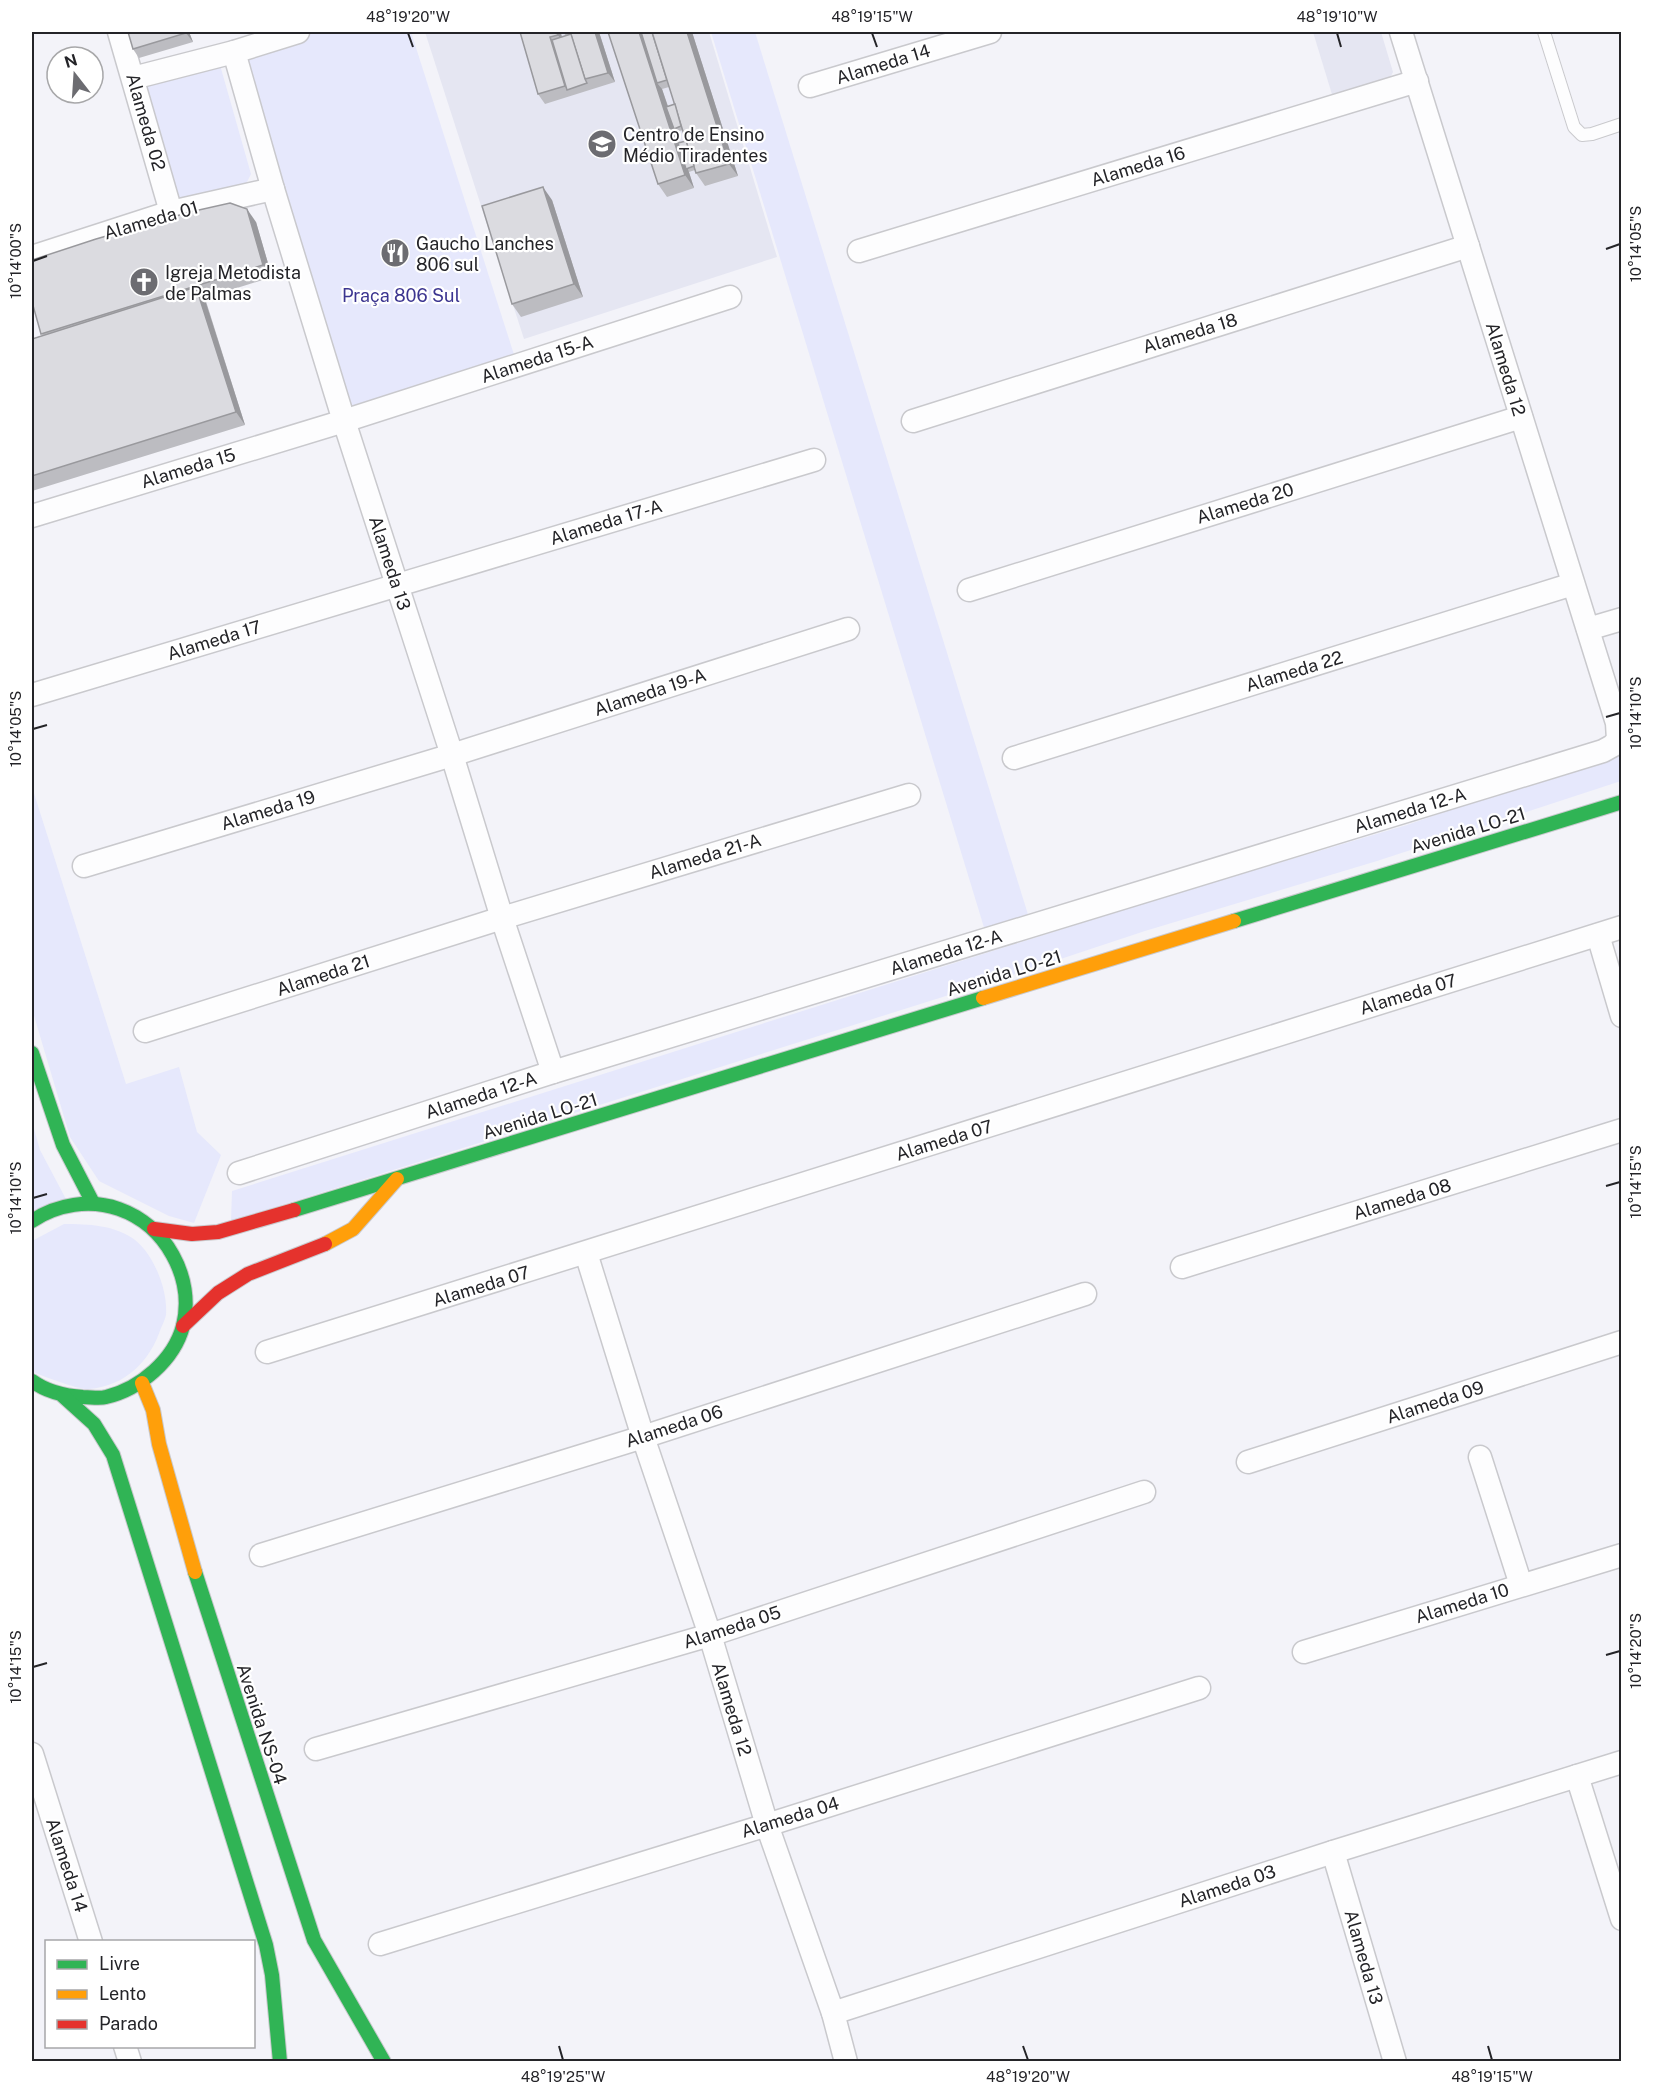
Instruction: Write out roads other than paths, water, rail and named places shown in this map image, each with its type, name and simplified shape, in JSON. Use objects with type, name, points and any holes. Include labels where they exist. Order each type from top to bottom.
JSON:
[{"type":"street","name":"Alameda 02","points":[[119,32],[171,212]]},
{"type":"street","points":[[133,78],[234,52],[298,32]]},
{"type":"street","name":"Alameda 14","points":[[810,86],[990,32]]},
{"type":"street","name":"Alameda 12","points":[[1406,33],[1417,81],[1612,707]]},
{"type":"street","name":"Alameda 13","points":[[234,52],[344,421],[452,755],[501,918],[553,1072]]},
{"type":"street","name":"Alameda 16","points":[[859,251],[1417,81]]},
{"type":"street","name":"Alameda 01","points":[[32,257],[171,212],[273,189]]},
{"type":"street","name":"Alameda 18","points":[[913,421],[1468,246]]},
{"type":"street","name":"Alameda 15-A","points":[[344,421],[730,297]]},
{"type":"street","name":"Alameda 20","points":[[969,590],[1521,417]]},
{"type":"street","name":"Alameda 15","points":[[32,516],[344,421]]},
{"type":"street","name":"Alameda 17-A","points":[[397,585],[814,460]]},
{"type":"street","name":"Alameda 22","points":[[1014,758],[1573,584]]},
{"type":"street","name":"Alameda 17","points":[[32,695],[397,585]]},
{"type":"street","points":[[1588,629],[1622,619]]},
{"type":"street","name":"Alameda 19-A","points":[[452,755],[848,629]]},
{"type":"street","name":"Alameda 12-A","points":[[239,1173],[553,1072],[1603,751],[1618,740],[1619,732],[1612,707]]},
{"type":"street","name":"Alameda 19","points":[[84,866],[452,755]]},
{"type":"street","name":"Alameda 21-A","points":[[501,918],[909,795]]},
{"type":"street","name":"Avenida LO-21","points":[[154,1228],[188,1235],[205,1235],[229,1230],[1622,802]]},
{"type":"street","name":"Alameda 21","points":[[145,1031],[501,918]]},
{"type":"street","name":"Alameda 07","points":[[267,1352],[1622,927]]},
{"type":"street","points":[[1598,935],[1622,1016]]},
{"type":"street","points":[[32,1053],[63,1146],[93,1203]]},
{"type":"street","name":"Alameda 08","points":[[1182,1267],[1622,1130]]},
{"type":"street","points":[[63,1396],[104,1398],[142,1383],[167,1358],[183,1326],[218,1293],[248,1274],[327,1243],[353,1229],[397,1179]]},
{"type":"street","points":[[32,1221],[37,1216],[64,1206],[93,1203],[126,1210],[154,1228],[176,1257],[186,1291],[183,1326]]},
{"type":"street","name":"Alameda 12","points":[[586,1253],[643,1437],[710,1635],[767,1825],[833,2013],[846,2061]]},
{"type":"street","name":"Alameda 06","points":[[261,1555],[643,1437],[1085,1294]]},
{"type":"street","name":"Alameda 09","points":[[1248,1462],[1622,1342]]},
{"type":"street","points":[[32,1381],[63,1396],[94,1424],[113,1455],[266,1945],[272,1975],[280,2061]]},
{"type":"street","name":"Avenida NS-04","points":[[142,1383],[153,1410],[159,1444],[201,1595],[314,1940],[384,2061]]},
{"type":"street","points":[[1480,1457],[1521,1585]]},
{"type":"street","name":"Alameda 05","points":[[316,1749],[710,1635],[1144,1491]]},
{"type":"street","name":"Alameda 10","points":[[1304,1652],[1622,1555]]},
{"type":"street","name":"Alameda 04","points":[[380,1944],[767,1825],[1199,1688]]},
{"type":"street","name":"Alameda 14","points":[[32,1754],[91,1940]]},
{"type":"street","name":"Alameda 03","points":[[833,2013],[1333,1852],[1622,1762]]},
{"type":"street","points":[[1576,1776],[1622,1918]]},
{"type":"street","name":"Alameda 13","points":[[1333,1852],[1395,2061]]},
{"type":"lane","points":[[1544,32],[1574,127],[1582,135],[1622,124]]},
{"type":"place","name":"Centro de Ensino Médio Tiradentes","points":[[602,144]]},
{"type":"place","name":"Gaucho Lanches 806 sul","points":[[395,253]]},
{"type":"place","name":"Igreja Metodista de Palmas","points":[[144,282]]},
{"type":"park label","name":"Praça 806 Sul","points":[[401,295]]}]
